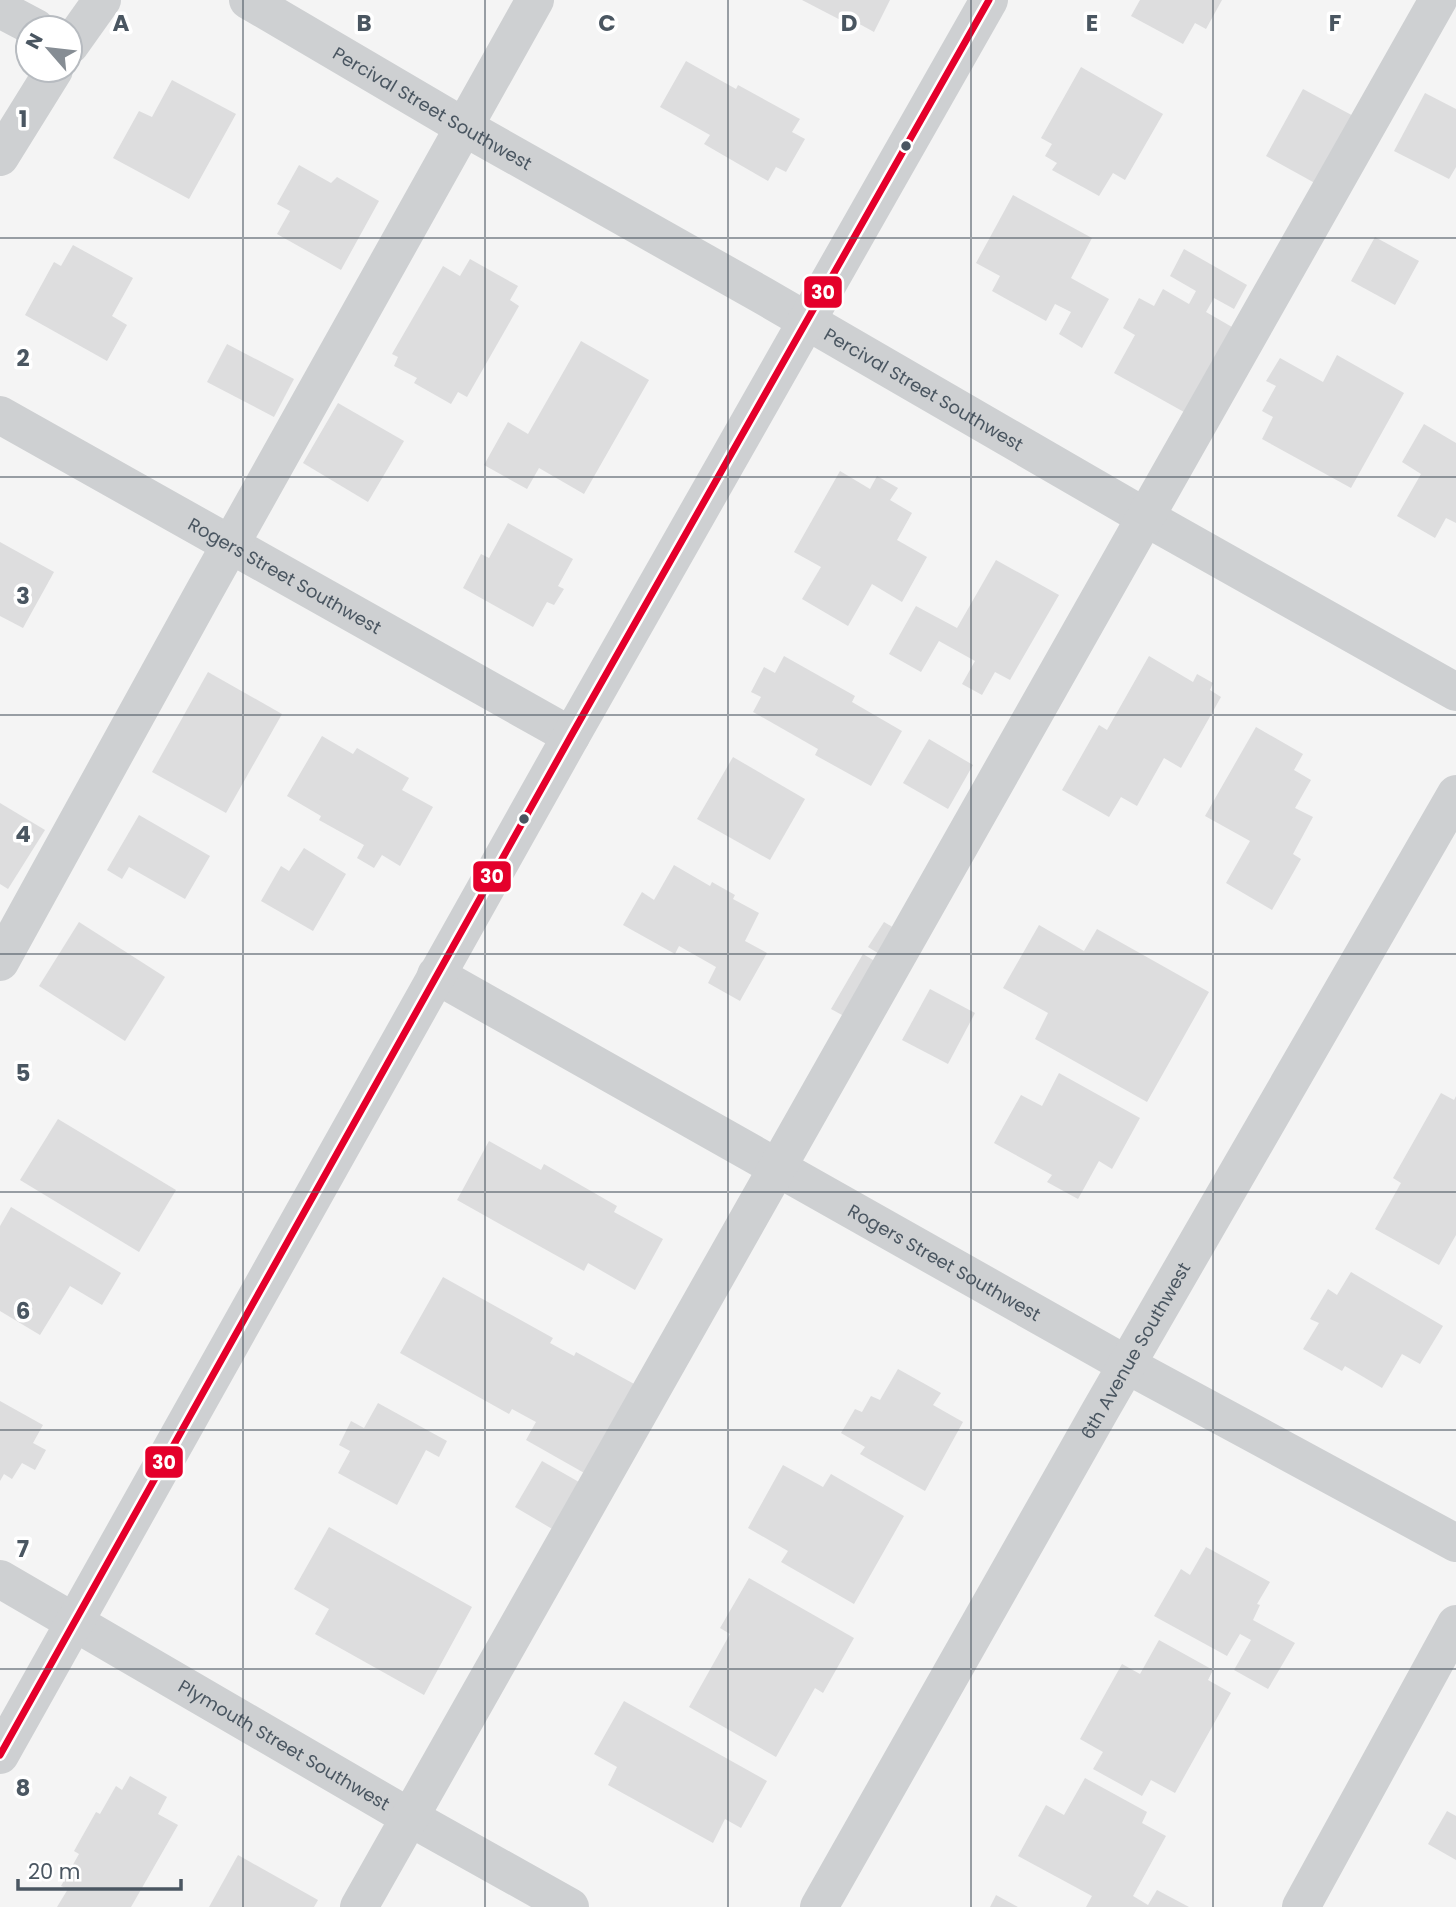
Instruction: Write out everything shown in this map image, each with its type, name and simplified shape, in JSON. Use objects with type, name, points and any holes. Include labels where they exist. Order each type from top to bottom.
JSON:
[{"type":"street","points":[[84,26],[103,0]]},
{"type":"street","name":"Percival Street Southwest","points":[[248,0],[464,128],[1456,692]]},
{"type":"street","points":[[0,962],[535,0]]},
{"type":"street","points":[[0,1755],[436,975],[989,0]]},
{"type":"street","points":[[359,1907],[1438,0]]},
{"type":"street","points":[[0,156],[45,84]]},
{"type":"street","name":"Rogers Street Southwest","points":[[0,415],[571,736]]},
{"type":"street","name":"6th Avenue Southwest","points":[[819,1907],[1456,794]]},
{"type":"street","name":"Rogers Street Southwest","points":[[436,975],[1127,1365],[1456,1543]]},
{"type":"street","name":"Plymouth Street Southwest","points":[[0,1579],[570,1907]]},
{"type":"street","points":[[1301,1907],[1456,1624]]},
{"type":"building","points":[[802,0],[890,0],[874,32],[854,21],[852,26]]},
{"type":"building","points":[[1140,0],[1222,0],[1206,29],[1195,23],[1183,44],[1131,16]]},
{"type":"building","points":[[686,61],[736,89],[738,85],[800,119],[792,132],[805,139],[786,172],[776,167],[768,181],[704,144],[710,135],[660,107]]},
{"type":"building","points":[[1081,67],[1163,114],[1125,180],[1113,173],[1099,196],[1052,170],[1057,163],[1045,156],[1052,144],[1041,138]]},
{"type":"building","points":[[172,80],[236,114],[189,199],[113,158],[139,111],[152,117]]},
{"type":"building","points":[[1303,89],[1359,119],[1322,187],[1266,156]]},
{"type":"building","points":[[1425,93],[1456,109],[1456,167],[1449,179],[1394,151]]},
{"type":"building","points":[[299,165],[331,183],[337,177],[379,201],[341,270],[277,234],[290,211],[277,204]]},
{"type":"building","points":[[1013,195],[1092,238],[1071,278],[1109,299],[1082,348],[1059,334],[1071,312],[1055,304],[1046,321],[992,291],[1000,276],[976,263]]},
{"type":"building","points":[[1375,237],[1419,261],[1395,305],[1351,281]]},
{"type":"building","points":[[73,245],[133,278],[112,316],[127,325],[107,361],[25,315],[54,262],[61,266]]},
{"type":"building","points":[[1184,249],[1247,285],[1234,309],[1214,298],[1206,312],[1232,327],[1184,412],[1114,373],[1135,335],[1123,328],[1139,298],[1154,306],[1163,289],[1189,304],[1196,291],[1170,276]]},
{"type":"building","points":[[470,259],[518,286],[510,300],[519,306],[467,397],[458,392],[451,404],[414,383],[417,378],[394,366],[398,357],[392,354],[443,266],[460,276]]},
{"type":"building","points":[[581,341],[649,380],[584,494],[539,468],[527,489],[484,465],[508,422],[528,434]]},
{"type":"building","points":[[227,344],[294,379],[274,417],[207,382]]},
{"type":"building","points":[[1337,355],[1404,393],[1351,488],[1262,439],[1273,417],[1262,411],[1276,386],[1266,381],[1280,358],[1323,382]]},
{"type":"building","points":[[338,403],[404,441],[368,502],[303,463]]},
{"type":"building","points":[[1424,424],[1456,443],[1456,523],[1446,518],[1435,538],[1397,516],[1421,474],[1402,462]]},
{"type":"building","points":[[840,471],[870,489],[877,476],[898,488],[890,500],[912,513],[897,540],[927,557],[902,602],[872,584],[848,626],[802,599],[821,567],[794,552]]},
{"type":"building","points":[[508,523],[573,559],[558,586],[564,589],[554,605],[547,602],[533,627],[463,588],[481,554],[489,558]]},
{"type":"building","points":[[0,542],[54,572],[23,628],[0,616]]},
{"type":"building","points":[[996,560],[1059,595],[1010,680],[995,672],[982,695],[962,684],[975,661],[939,641],[921,672],[889,654],[916,606],[957,628]]},
{"type":"building","points":[[784,656],[855,696],[852,702],[902,731],[871,786],[815,755],[818,749],[753,712],[761,697],[751,692],[764,667],[775,673]]},
{"type":"building","points":[[1149,656],[1193,682],[1197,674],[1213,683],[1210,690],[1221,697],[1181,768],[1164,758],[1137,806],[1121,797],[1109,817],[1062,790],[1099,725],[1107,730]]},
{"type":"building","points":[[208,672],[282,714],[226,813],[152,772]]},
{"type":"building","points":[[1256,727],[1303,754],[1294,770],[1311,780],[1295,808],[1313,817],[1293,854],[1301,859],[1272,910],[1226,883],[1250,841],[1205,816]]},
{"type":"building","points":[[322,736],[353,754],[357,748],[409,778],[402,790],[433,807],[400,866],[382,855],[374,868],[357,858],[364,845],[319,820],[321,816],[287,796]]},
{"type":"building","points":[[929,739],[973,765],[948,809],[903,783]]},
{"type":"building","points":[[733,757],[805,799],[770,860],[697,819]]},
{"type":"building","points":[[0,803],[45,830],[8,889],[0,884]]},
{"type":"building","points":[[139,815],[210,856],[185,899],[129,867],[122,879],[107,870]]},
{"type":"building","points":[[304,848],[346,874],[313,931],[261,901],[281,866],[289,871]]},
{"type":"building","points":[[674,865],[710,886],[712,882],[735,895],[733,899],[759,913],[745,941],[767,953],[740,1001],[708,983],[716,967],[679,946],[675,954],[623,925],[642,892],[654,900]]},
{"type":"building","points":[[79,922],[165,977],[125,1041],[39,986]]},
{"type":"building","points":[[884,922],[901,932],[886,958],[868,947]]},
{"type":"building","points":[[1039,925],[1084,951],[1097,929],[1209,992],[1147,1102],[1035,1039],[1048,1013],[1003,988]]},
{"type":"building","points":[[863,954],[883,966],[853,1021],[831,1009]]},
{"type":"building","points":[[930,989],[975,1013],[948,1064],[902,1040]]},
{"type":"building","points":[[1059,1073],[1140,1118],[1112,1169],[1099,1161],[1078,1199],[1047,1182],[1052,1175],[994,1143],[1021,1095],[1042,1106]]},
{"type":"building","points":[[1441,1093],[1454,1100],[1456,1096],[1456,1235],[1439,1265],[1375,1229],[1401,1183],[1393,1178]]},
{"type":"building","points":[[58,1119],[176,1190],[139,1252],[20,1180]]},
{"type":"building","points":[[489,1141],[541,1170],[544,1164],[617,1206],[614,1212],[663,1239],[635,1290],[588,1263],[584,1271],[457,1200]]},
{"type":"building","points":[[11,1207],[121,1273],[102,1305],[70,1286],[40,1335],[0,1311],[0,1226]]},
{"type":"building","points":[[1351,1272],[1443,1326],[1420,1364],[1402,1354],[1382,1388],[1345,1366],[1342,1371],[1303,1349],[1319,1323],[1310,1319],[1328,1289],[1337,1295]]},
{"type":"building","points":[[443,1277],[553,1338],[550,1343],[574,1356],[576,1352],[636,1385],[586,1474],[526,1440],[536,1422],[512,1409],[509,1414],[400,1353]]},
{"type":"building","points":[[898,1369],[941,1393],[933,1405],[963,1422],[925,1491],[860,1454],[865,1447],[841,1433],[855,1409],[862,1412],[871,1396],[880,1400]]},
{"type":"building","points":[[0,1401],[43,1425],[33,1443],[46,1450],[35,1470],[22,1463],[12,1479],[4,1474],[0,1481]]},
{"type":"building","points":[[378,1403],[447,1441],[439,1457],[426,1450],[397,1505],[338,1473],[350,1451],[339,1445],[351,1421],[364,1428]]},
{"type":"building","points":[[542,1461],[586,1486],[559,1533],[515,1507]]},
{"type":"building","points":[[783,1465],[823,1487],[831,1474],[904,1516],[854,1604],[781,1562],[788,1551],[748,1528]]},
{"type":"building","points":[[329,1527],[472,1607],[424,1695],[315,1634],[329,1609],[294,1589]]},
{"type":"building","points":[[1206,1547],[1270,1582],[1257,1604],[1260,1605],[1253,1620],[1295,1643],[1268,1689],[1234,1670],[1251,1640],[1240,1634],[1227,1656],[1154,1616],[1181,1569],[1190,1575]]},
{"type":"building","points":[[749,1578],[854,1638],[823,1693],[815,1688],[776,1757],[689,1707],[730,1634],[720,1628]]},
{"type":"building","points":[[1159,1640],[1213,1670],[1208,1680],[1231,1693],[1175,1793],[1151,1780],[1142,1796],[1093,1769],[1103,1752],[1080,1739],[1122,1664],[1140,1674]]},
{"type":"building","points":[[624,1701],[767,1781],[741,1828],[725,1819],[713,1843],[608,1785],[617,1767],[594,1754]]},
{"type":"building","points":[[130,1776],[167,1797],[158,1814],[178,1825],[131,1907],[57,1907],[68,1889],[61,1886],[79,1854],[74,1851],[96,1812],[100,1814],[116,1786],[122,1790]]},
{"type":"building","points":[[1085,1778],[1147,1812],[1142,1823],[1166,1836],[1133,1896],[1148,1905],[1157,1890],[1189,1907],[1086,1907],[1092,1896],[1018,1856],[1046,1805],[1064,1815]]},
{"type":"building","points":[[1447,1811],[1456,1816],[1456,1860],[1428,1844]]},
{"type":"building","points":[[238,1855],[318,1900],[314,1907],[209,1907]]},
{"type":"building","points":[[996,1895],[1018,1907],[990,1907]]},
{"type":"transit line","name":"30","points":[[0,1755],[571,736],[989,0]]}]
